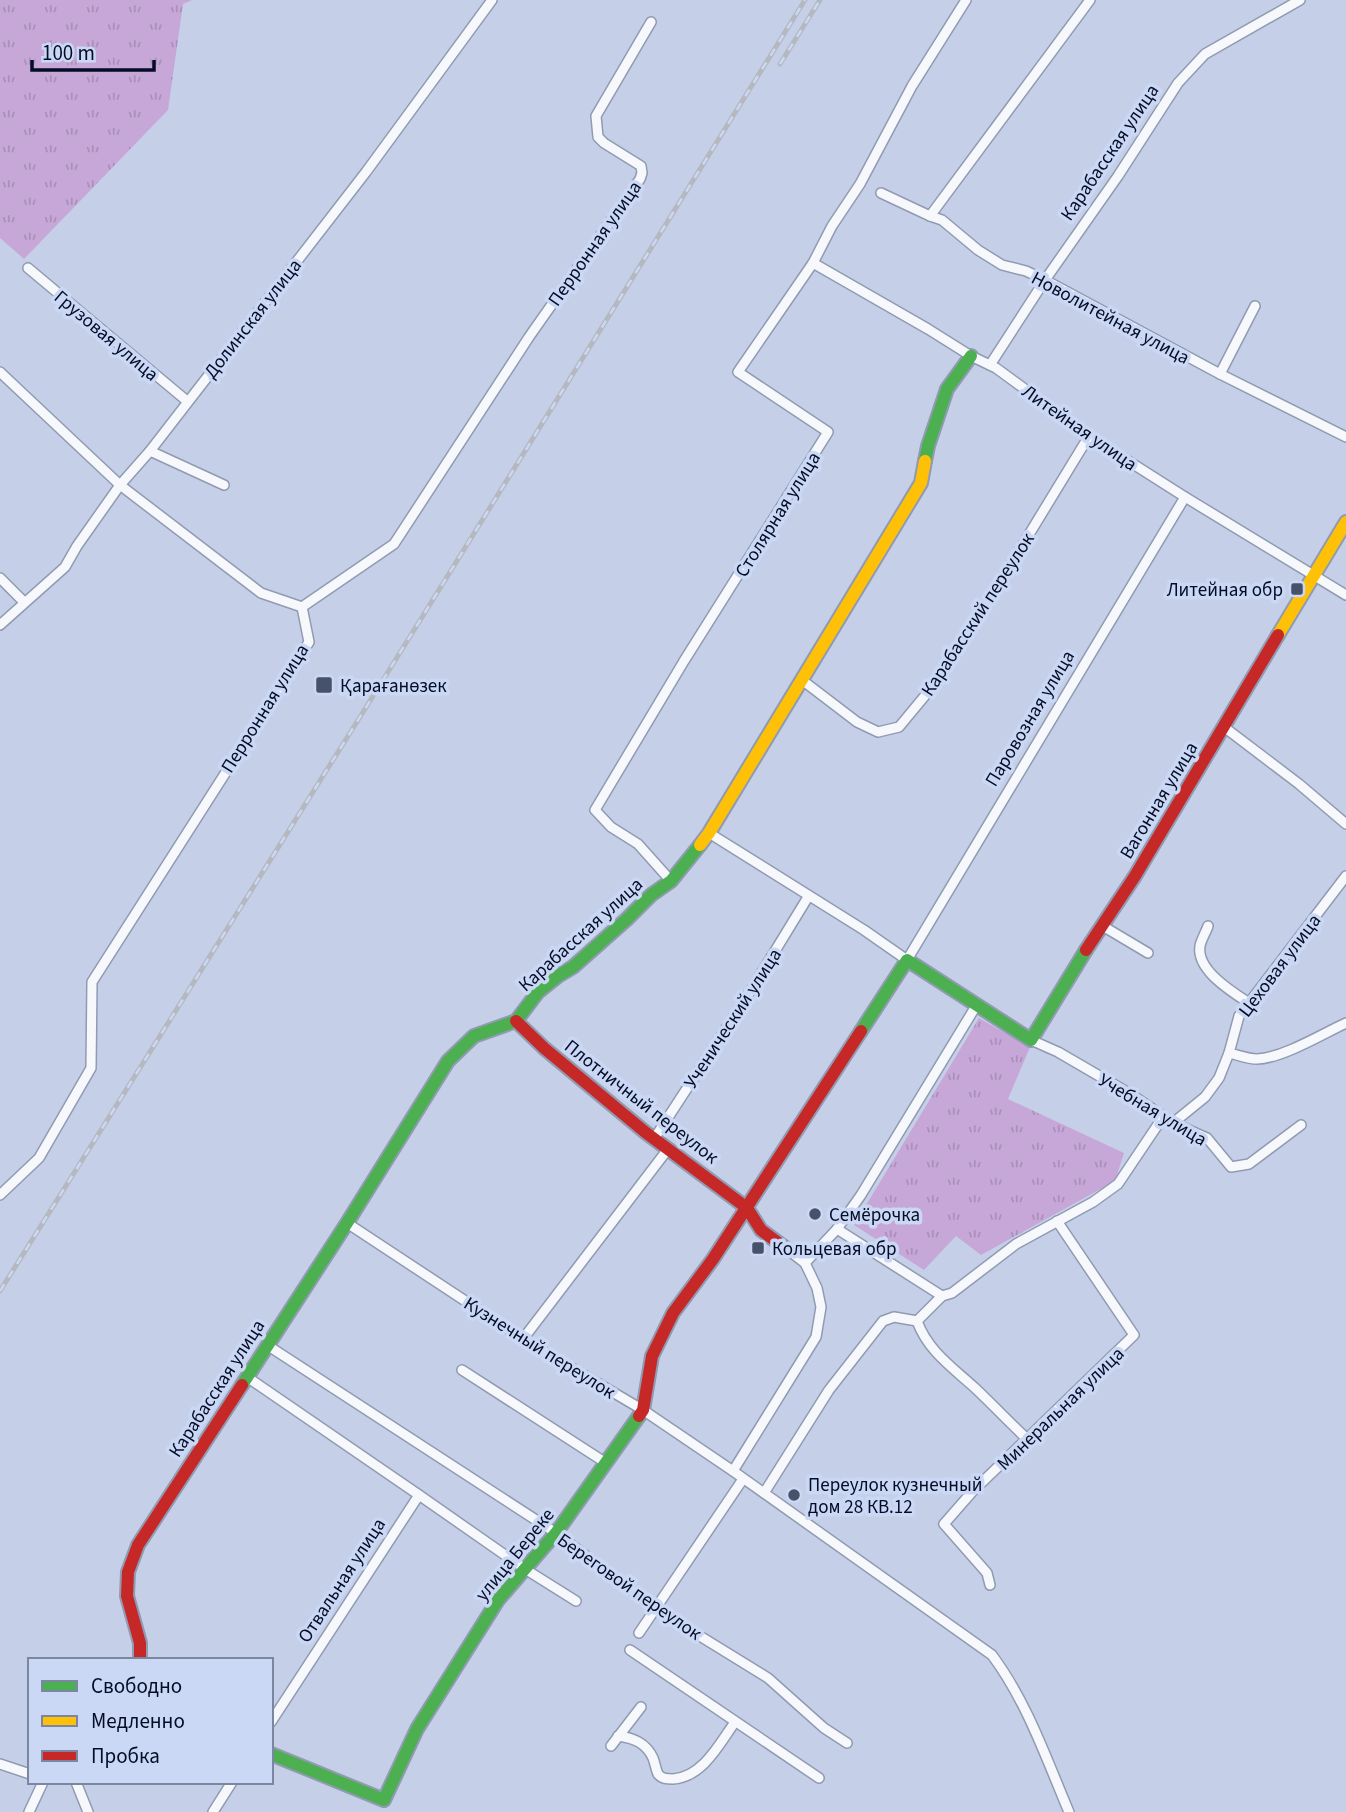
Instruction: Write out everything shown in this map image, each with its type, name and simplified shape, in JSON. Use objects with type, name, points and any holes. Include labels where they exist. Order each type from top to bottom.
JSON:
[{"type":"street","name":"Долинская улица","points":[[0,625],[65,567],[120,485],[150,451],[366,172],[492,0]]},
{"type":"street","name":"Столярная улица","points":[[671,881],[638,844],[611,827],[595,810],[684,661],[828,432],[737,372],[813,263],[912,86],[966,0]]},
{"type":"street","points":[[930,216],[1090,0]]},
{"type":"street","name":"Карабасская улица","points":[[990,365],[1178,83],[1205,54],[1300,0]]},
{"type":"street","name":"Перронная улица","points":[[0,1195],[39,1158],[91,1068],[92,982],[309,642],[302,607],[394,544],[535,327],[640,179],[641,166],[604,144],[598,137],[596,116],[651,22]]},
{"type":"street","name":"Новолитейная улица","points":[[881,193],[942,220],[978,250],[1002,265],[1026,271],[1045,280],[1220,374],[1346,437]]},
{"type":"street","name":"Литейная улица","points":[[813,263],[990,365],[1089,436],[1346,595]]},
{"type":"street","name":"Грузовая улица","points":[[28,268],[187,401]]},
{"type":"street","points":[[1220,374],[1255,306]]},
{"type":"street","name":"Карабасская улица","points":[[140,1658],[140,1643],[127,1596],[128,1572],[138,1545],[448,1061],[474,1036],[516,1021],[538,992],[573,967],[651,895],[671,881],[709,833],[921,483],[928,446],[947,389],[971,356]]},
{"type":"street","points":[[0,372],[120,485],[261,593],[302,607]]},
{"type":"street","name":"Карабасский переулок","points":[[802,680],[857,722],[878,732],[899,727],[933,685],[972,628],[1089,436]]},
{"type":"street","points":[[150,451],[223,485]]},
{"type":"street","name":"Паровозная улица","points":[[907,960],[1185,497]]},
{"type":"street","name":"Вагонная улица","points":[[1031,1040],[1101,925],[1135,876],[1346,522]]},
{"type":"street","points":[[0,578],[24,602]]},
{"type":"street","points":[[1224,727],[1288,775],[1346,824]]},
{"type":"street","points":[[709,833],[864,930],[1031,1040]]},
{"type":"street","name":"Цеховая улица","points":[[1173,1123],[1205,1097],[1219,1077],[1229,1054],[1239,1016],[1346,876]]},
{"type":"street","name":"Ученический улица","points":[[654,1139],[808,897]]},
{"type":"street","points":[[1101,925],[1148,953]]},
{"type":"street","points":[[1208,926],[1199,947],[1202,961],[1222,986],[1249,1003]]},
{"type":"street","points":[[643,1410],[652,1356],[673,1313],[747,1208],[907,960]]},
{"type":"street","points":[[805,1263],[837,1229],[860,1195],[976,1006]]},
{"type":"street","name":"Плотничный переулок","points":[[516,1021],[544,1048],[654,1139],[747,1208],[761,1230],[788,1250]]},
{"type":"street","points":[[1229,1054],[1256,1059],[1271,1056],[1346,1023]]},
{"type":"street","name":"Учебная улица","points":[[1031,1040],[1058,1052],[1132,1094],[1173,1123],[1207,1138],[1231,1167],[1249,1164],[1301,1125]]},
{"type":"street","points":[[916,1321],[942,1296],[952,1293],[1016,1244],[1093,1202],[1118,1184],[1163,1117]]},
{"type":"street","points":[[523,1339],[668,1149]]},
{"type":"street","name":"Минеральная улица","points":[[990,1585],[987,1573],[944,1524],[972,1492],[1134,1335],[1058,1221]]},
{"type":"street","name":"Кузнечный переулок","points":[[346,1223],[523,1339],[643,1410],[992,1655],[1008,1677],[1031,1720],[1069,1812]]},
{"type":"street","points":[[837,1229],[942,1296]]},
{"type":"street","points":[[733,1471],[816,1338],[821,1307],[817,1288],[805,1263],[788,1250]]},
{"type":"street","points":[[764,1493],[829,1390],[883,1321],[894,1317],[916,1321]]},
{"type":"street","points":[[916,1321],[937,1355],[1027,1439]]},
{"type":"street","name":"Береговой переулок","points":[[267,1345],[556,1533],[656,1609],[768,1678],[824,1728],[847,1743]]},
{"type":"street","points":[[462,1370],[606,1463]]},
{"type":"street","points":[[247,1377],[525,1569],[576,1601]]},
{"type":"street","name":"улица Береке","points":[[273,1755],[384,1800],[417,1729],[498,1600],[556,1533],[643,1410]]},
{"type":"street","points":[[639,1633],[743,1479]]},
{"type":"street","name":"Отвальная улица","points":[[273,1719],[419,1494]]},
{"type":"street","points":[[630,1650],[819,1778]]},
{"type":"street","points":[[611,1746],[641,1707]]},
{"type":"street","points":[[618,1736],[637,1740],[650,1752],[663,1779],[676,1779],[694,1773],[712,1755],[735,1722]]},
{"type":"street","points":[[0,1765],[28,1773]]},
{"type":"street","points":[[29,1812],[43,1784]]},
{"type":"street","points":[[77,1784],[88,1812]]},
{"type":"street","points":[[213,1812],[231,1784]]},
{"type":"green space","points":[[0,0],[192,0],[183,4],[168,110],[24,259],[0,238]]},
{"type":"green space","points":[[979,1018],[1030,1047],[1008,1099],[1124,1153],[1115,1181],[981,1255],[956,1236],[924,1270],[854,1225]]},
{"type":"railway","points":[[0,1291],[805,0]]},
{"type":"railway","points":[[780,64],[820,0]]},
{"type":"traffic: fast","points":[[925,461],[947,389],[971,356]]},
{"type":"traffic: fast","points":[[242,1385],[448,1061],[474,1036],[516,1021],[538,992],[573,967],[651,895],[671,881],[700,845]]},
{"type":"traffic: fast","points":[[861,1031],[907,960],[1031,1040],[1086,950]]},
{"type":"traffic: fast","points":[[273,1755],[384,1800],[417,1729],[498,1600],[556,1533],[639,1416]]},
{"type":"traffic: slow","points":[[700,845],[921,483],[925,461]]},
{"type":"traffic: slow","points":[[1278,635],[1346,522]]},
{"type":"traffic: jam","points":[[1086,950],[1135,876],[1278,635]]},
{"type":"traffic: jam","points":[[516,1021],[544,1048],[645,1132],[747,1208],[761,1230],[788,1250]]},
{"type":"traffic: jam","points":[[639,1416],[643,1410],[652,1356],[673,1313],[713,1259],[861,1031]]},
{"type":"traffic: jam","points":[[140,1658],[140,1643],[127,1596],[128,1572],[138,1545],[242,1385]]},
{"type":"place","name":"Литейная обр","points":[[1297,589]]},
{"type":"place","name":"Қарағанөзек","points":[[324,685]]},
{"type":"place","name":"Семёрочка","points":[[815,1214]]},
{"type":"place","name":"Кольцевая обр","points":[[758,1248]]},
{"type":"place","name":"Переулок кузнечный дом 28 КВ.12","points":[[794,1495]]}]
